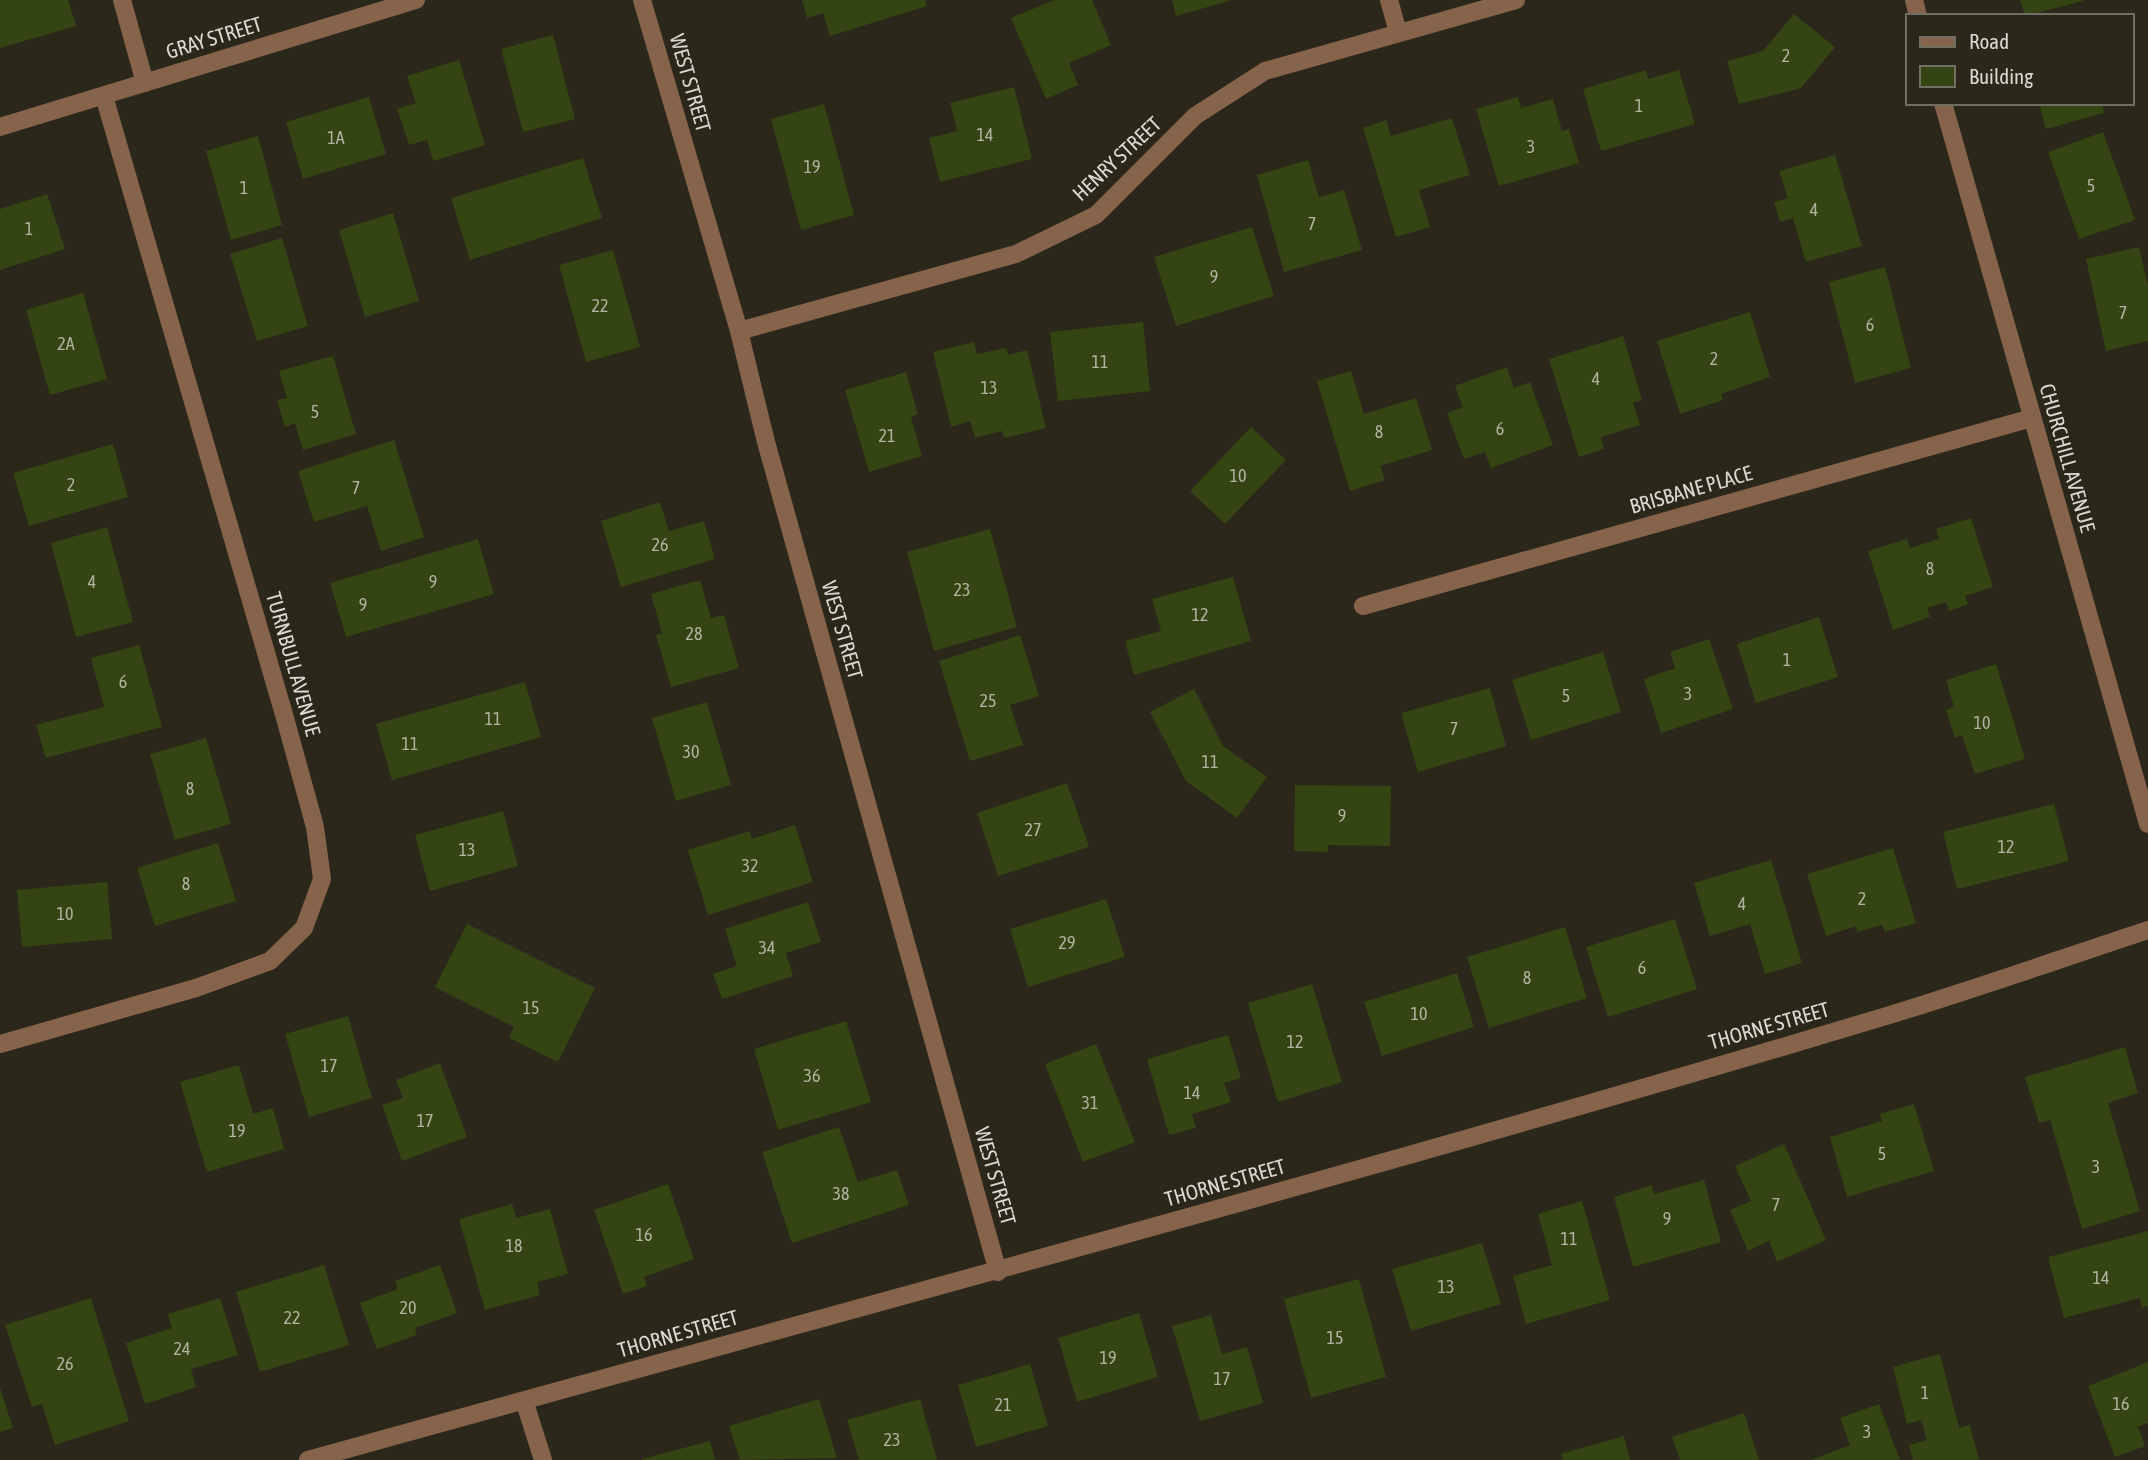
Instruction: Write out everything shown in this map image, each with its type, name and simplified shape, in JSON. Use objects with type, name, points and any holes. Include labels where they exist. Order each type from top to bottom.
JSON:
[{"type":"street","name":"GRAY STREET","points":[[122,0],[145,83]]},
{"type":"street","name":"GRAY STREET","points":[[0,127],[416,0]]},
{"type":"street","name":"WEST STREET","points":[[642,0],[739,331],[766,442],[998,1272]]},
{"type":"street","points":[[1389,0],[1398,32]]},
{"type":"street","name":"HENRY STREET","points":[[739,331],[1016,254],[1096,215],[1195,116],[1265,71],[1516,0]]},
{"type":"street","name":"TURNBULL AVENUE","points":[[0,1044],[196,988],[270,961],[304,928],[322,879],[315,827],[277,690],[104,96]]},
{"type":"street","name":"CHURCHILL AVENUE","points":[[1944,105],[2148,824]]},
{"type":"street","name":"BRISBANE PLACE","points":[[1363,606],[2032,418]]},
{"type":"street","name":"THORNE STREET","points":[[308,1460],[998,1272],[1887,1016],[2148,930]]},
{"type":"street","points":[[524,1400],[542,1460]]},
{"type":"building","points":[[0,0],[68,0],[76,26],[0,48]]},
{"type":"building","points":[[802,0],[925,0],[927,6],[830,36],[823,13],[807,18]]},
{"type":"building","points":[[1054,0],[1092,0],[1111,45],[1069,63],[1078,85],[1046,99],[1011,18]]},
{"type":"building","points":[[1172,0],[1229,0],[1229,1],[1176,16]]},
{"type":"building","points":[[2020,0],[2083,0],[2033,14],[2024,14]]},
{"type":"building","points":[[1794,14],[1835,47],[1801,88],[1739,104],[1727,61],[1763,51]]},
{"type":"building","points":[[553,35],[575,119],[523,132],[501,49]]},
{"type":"building","points":[[459,60],[485,145],[433,161],[427,140],[409,145],[397,109],[416,103],[407,76]]},
{"type":"building","points":[[1646,70],[1648,79],[1679,70],[1695,124],[1601,151],[1583,89]]},
{"type":"building","points":[[1014,87],[1032,159],[940,182],[929,138],[957,131],[950,103]]},
{"type":"building","points":[[369,97],[386,154],[303,179],[286,122]]},
{"type":"building","points":[[1518,97],[1521,108],[1553,99],[1562,131],[1569,129],[1579,163],[1499,186],[1476,109]]},
{"type":"building","points":[[824,104],[854,215],[801,230],[771,119]]},
{"type":"building","points":[[2040,105],[2102,105],[2104,113],[2046,129]]},
{"type":"building","points":[[1452,118],[1470,175],[1419,190],[1430,227],[1396,237],[1363,128],[1386,120],[1391,136]]},
{"type":"building","points":[[2103,132],[2135,220],[2079,239],[2048,152]]},
{"type":"building","points":[[258,136],[282,225],[231,240],[206,151]]},
{"type":"building","points":[[1835,155],[1862,246],[1806,262],[1793,218],[1780,222],[1774,202],[1788,198],[1779,171]]},
{"type":"building","points":[[583,158],[602,218],[470,260],[451,198]]},
{"type":"building","points":[[1308,160],[1319,197],[1344,190],[1362,250],[1284,272],[1257,175]]},
{"type":"building","points":[[47,194],[65,249],[0,270],[0,209]]},
{"type":"building","points":[[393,213],[419,301],[365,317],[339,230]]},
{"type":"building","points":[[1252,227],[1274,296],[1176,326],[1154,257]]},
{"type":"building","points":[[282,238],[308,326],[257,341],[230,254]]},
{"type":"building","points":[[2139,247],[2148,285],[2148,341],[2106,351],[2086,259]]},
{"type":"building","points":[[613,250],[640,347],[586,362],[559,265]]},
{"type":"building","points":[[1885,267],[1911,368],[1855,383],[1829,282]]},
{"type":"building","points":[[83,293],[107,379],[50,395],[26,310]]},
{"type":"building","points":[[1750,312],[1770,377],[1721,394],[1723,400],[1680,414],[1657,341]]},
{"type":"building","points":[[1143,322],[1150,391],[1058,401],[1050,332]]},
{"type":"building","points":[[1623,336],[1642,400],[1633,403],[1640,425],[1601,437],[1604,449],[1579,457],[1549,359]]},
{"type":"building","points":[[974,342],[977,354],[1006,348],[1009,355],[1027,350],[1046,428],[1004,438],[1002,431],[975,438],[970,421],[951,427],[933,352]]},
{"type":"building","points":[[333,356],[356,434],[303,450],[295,423],[285,427],[277,400],[287,398],[279,371]]},
{"type":"building","points":[[1507,367],[1514,388],[1530,382],[1553,445],[1491,468],[1485,452],[1464,459],[1447,413],[1463,407],[1455,386]]},
{"type":"building","points":[[1351,371],[1364,414],[1416,398],[1432,450],[1380,466],[1385,480],[1350,491],[1317,381]]},
{"type":"building","points":[[906,372],[918,414],[911,417],[922,456],[869,472],[845,390]]},
{"type":"building","points":[[1251,427],[1286,460],[1225,524],[1190,491]]},
{"type":"building","points":[[394,440],[424,537],[381,551],[367,506],[314,522],[298,471]]},
{"type":"building","points":[[113,444],[128,497],[29,526],[13,473]]},
{"type":"building","points":[[660,502],[669,531],[704,521],[715,559],[621,587],[601,521]]},
{"type":"building","points":[[1971,518],[1993,587],[1965,596],[1968,604],[1949,611],[1946,602],[1927,608],[1930,617],[1893,630],[1868,551],[1907,539],[1910,548],[1939,539],[1936,529]]},
{"type":"building","points":[[107,527],[133,622],[76,637],[51,543]]},
{"type":"building","points":[[990,529],[1017,627],[934,651],[907,552]]},
{"type":"building","points":[[478,539],[494,594],[346,637],[330,583]]},
{"type":"building","points":[[1233,577],[1251,641],[1134,675],[1125,641],[1161,631],[1152,599]]},
{"type":"building","points":[[700,580],[711,618],[724,615],[739,668],[671,687],[656,635],[662,633],[651,594]]},
{"type":"building","points":[[1819,617],[1838,677],[1756,703],[1737,644]]},
{"type":"building","points":[[1020,635],[1039,696],[1010,705],[1023,745],[970,761],[939,661]]},
{"type":"building","points":[[1709,639],[1733,709],[1661,733],[1644,679],[1675,668],[1670,652]]},
{"type":"building","points":[[139,645],[162,727],[46,758],[36,725],[104,707],[91,658]]},
{"type":"building","points":[[1603,652],[1621,712],[1531,740],[1512,680]]},
{"type":"building","points":[[1996,664],[2025,759],[1975,774],[1962,735],[1955,738],[1946,710],[1954,707],[1946,680]]},
{"type":"building","points":[[525,682],[541,737],[392,780],[376,724]]},
{"type":"building","points":[[1490,688],[1506,746],[1418,772],[1401,713]]},
{"type":"building","points":[[1194,689],[1223,746],[1267,777],[1237,818],[1186,781],[1150,712]]},
{"type":"building","points":[[707,702],[731,785],[676,801],[652,718]]},
{"type":"building","points":[[206,738],[231,824],[175,840],[150,754]]},
{"type":"building","points":[[1067,783],[1089,847],[998,876],[977,813]]},
{"type":"building","points":[[1295,785],[1391,786],[1390,846],[1328,845],[1328,852],[1294,851]]},
{"type":"building","points":[[2054,804],[2069,861],[1957,889],[1943,832]]},
{"type":"building","points":[[503,811],[518,866],[430,891],[415,835]]},
{"type":"building","points":[[795,825],[813,882],[708,915],[688,850],[750,831],[752,839]]},
{"type":"building","points":[[218,843],[236,901],[155,926],[137,868]]},
{"type":"building","points":[[1893,848],[1916,923],[1885,932],[1882,925],[1857,932],[1856,926],[1826,936],[1807,874]]},
{"type":"building","points":[[1771,860],[1802,963],[1765,974],[1750,924],[1710,936],[1694,883]]},
{"type":"building","points":[[107,882],[112,939],[22,947],[17,890]]},
{"type":"building","points":[[1106,899],[1125,957],[1028,987],[1010,929]]},
{"type":"building","points":[[808,902],[821,942],[786,953],[793,976],[722,999],[713,974],[737,966],[725,929]]},
{"type":"building","points":[[1675,919],[1697,989],[1608,1017],[1586,947]]},
{"type":"building","points":[[467,924],[595,988],[558,1062],[509,1038],[514,1027],[435,987]]},
{"type":"building","points":[[1565,927],[1587,998],[1489,1028],[1467,957]]},
{"type":"building","points":[[1457,973],[1474,1027],[1382,1056],[1364,1002]]},
{"type":"building","points":[[1312,984],[1342,1082],[1278,1102],[1248,1003]]},
{"type":"building","points":[[348,1016],[372,1098],[309,1117],[285,1034]]},
{"type":"building","points":[[846,1021],[871,1102],[778,1130],[754,1049]]},
{"type":"building","points":[[1228,1035],[1241,1078],[1224,1083],[1231,1102],[1192,1114],[1196,1128],[1169,1135],[1147,1059]]},
{"type":"building","points":[[1096,1044],[1135,1142],[1083,1162],[1045,1064]]},
{"type":"building","points":[[2125,1047],[2138,1093],[2108,1103],[2140,1211],[2082,1229],[2050,1120],[2039,1123],[2025,1077]]},
{"type":"building","points":[[440,1063],[467,1137],[402,1161],[382,1105],[403,1098],[396,1080]]},
{"type":"building","points":[[239,1065],[253,1114],[273,1108],[284,1149],[207,1172],[180,1082]]},
{"type":"building","points":[[1914,1104],[1934,1171],[1847,1197],[1830,1137],[1882,1121],[1880,1114]]},
{"type":"building","points":[[839,1127],[858,1182],[897,1170],[909,1205],[792,1243],[762,1152]]},
{"type":"building","points":[[1784,1144],[1826,1240],[1777,1262],[1769,1241],[1748,1251],[1730,1210],[1751,1201],[1735,1166]]},
{"type":"building","points":[[1704,1180],[1721,1242],[1633,1267],[1614,1197],[1652,1185],[1654,1194]]},
{"type":"building","points":[[668,1184],[694,1259],[644,1277],[647,1286],[623,1294],[594,1210]]},
{"type":"building","points":[[1582,1201],[1610,1300],[1526,1324],[1513,1276],[1552,1265],[1538,1214]]},
{"type":"building","points":[[512,1204],[516,1218],[550,1209],[568,1274],[537,1282],[540,1295],[485,1310],[459,1219]]},
{"type":"building","points":[[2148,1231],[2148,1306],[2142,1308],[2140,1298],[2064,1318],[2048,1257]]},
{"type":"building","points":[[1482,1243],[1501,1304],[1411,1331],[1392,1269]]},
{"type":"building","points":[[324,1265],[349,1345],[260,1372],[236,1292]]},
{"type":"building","points":[[440,1265],[457,1313],[415,1328],[417,1335],[377,1349],[360,1303],[398,1289],[395,1281]]},
{"type":"building","points":[[1359,1279],[1386,1377],[1311,1398],[1284,1299]]},
{"type":"building","points":[[91,1298],[129,1421],[55,1445],[42,1404],[32,1407],[5,1325]]},
{"type":"building","points":[[220,1298],[238,1355],[191,1369],[196,1387],[145,1404],[126,1343],[172,1328],[168,1314]]},
{"type":"building","points":[[1139,1313],[1158,1377],[1077,1402],[1058,1338]]},
{"type":"building","points":[[1211,1315],[1222,1354],[1247,1347],[1263,1403],[1200,1421],[1172,1326]]},
{"type":"building","points":[[1940,1354],[1959,1428],[1970,1425],[1979,1460],[1913,1460],[1909,1445],[1927,1440],[1921,1420],[1907,1424],[1893,1367]]},
{"type":"building","points":[[2148,1362],[2148,1423],[2138,1427],[2145,1446],[2115,1457],[2088,1386]]},
{"type":"building","points":[[1030,1364],[1048,1426],[976,1447],[958,1385]]},
{"type":"building","points":[[0,1388],[13,1428],[0,1432]]},
{"type":"building","points":[[819,1399],[837,1458],[740,1460],[729,1426]]},
{"type":"building","points":[[920,1399],[937,1460],[859,1460],[847,1420]]},
{"type":"building","points":[[1879,1404],[1900,1460],[1811,1460],[1850,1445],[1840,1418]]},
{"type":"building","points":[[1744,1413],[1759,1460],[1680,1460],[1672,1437]]},
{"type":"building","points":[[1624,1436],[1630,1460],[1563,1460],[1561,1454]]},
{"type":"building","points":[[710,1441],[715,1460],[642,1460],[642,1459]]}]
